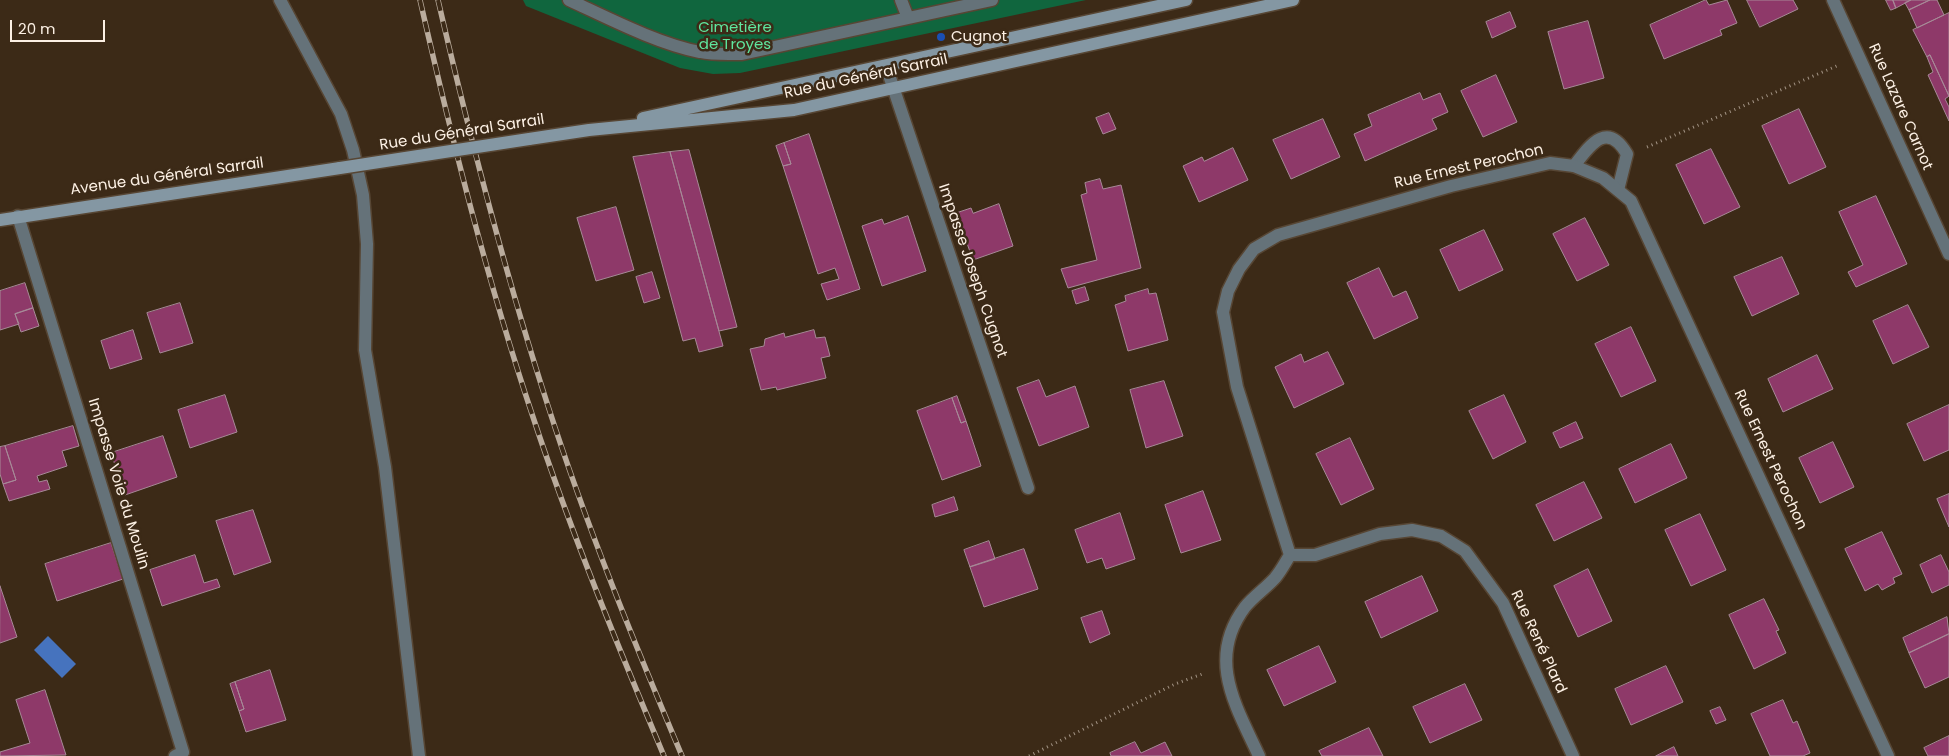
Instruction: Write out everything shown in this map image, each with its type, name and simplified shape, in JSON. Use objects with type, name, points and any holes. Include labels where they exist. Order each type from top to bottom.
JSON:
[{"type":"street","points":[[280,0],[341,114],[353,150],[363,195],[367,244],[365,350],[385,467],[419,756]]},
{"type":"street","points":[[569,0],[669,43],[699,52],[721,54],[742,54],[992,0]]},
{"type":"street","points":[[901,0],[908,18]]},
{"type":"street","name":"Rue du Général Sarrail","points":[[589,130],[1186,0]]},
{"type":"street","name":"Rue du Général Sarrail","points":[[340,168],[589,130],[794,110],[1293,0]]},
{"type":"street","name":"Rue Lazare Carnot","points":[[1833,0],[1949,254]]},
{"type":"street","name":"Impasse Joseph Cugnot","points":[[886,66],[1028,488]]},
{"type":"street","points":[[1574,166],[1594,141],[1609,137],[1620,142],[1627,154],[1618,190]]},
{"type":"street","name":"Rue Ernest Perochon","points":[[1290,556],[1237,387],[1223,312],[1228,291],[1254,249],[1278,235],[1442,188],[1550,163],[1574,166],[1603,178],[1631,200],[1888,756]]},
{"type":"street","name":"Avenue du Général Sarrail","points":[[0,220],[340,168]]},
{"type":"street","name":"Impasse Voie du Moulin","points":[[18,216],[184,752],[174,756]]},
{"type":"street","name":"Rue René Plard","points":[[1290,556],[1315,555],[1380,534],[1412,530],[1441,536],[1465,551],[1503,602],[1573,756]]},
{"type":"street","points":[[1259,756],[1233,700],[1226,675],[1227,649],[1234,624],[1246,606],[1275,578],[1290,556]]},
{"type":"path","points":[[1645,148],[1840,64]]},
{"type":"path","points":[[1029,756],[1175,684],[1226,665]]},
{"type":"green space","name":"Cimetière de Troyes","points":[[523,0],[1086,0],[740,73],[713,74],[680,68],[526,6]]},
{"type":"water","points":[[48,636],[76,664],[62,678],[34,650]]},
{"type":"building","points":[[1706,0],[1709,5],[1727,0],[1737,23],[1720,30],[1722,35],[1664,59],[1650,25]]},
{"type":"building","points":[[1747,0],[1793,0],[1798,9],[1760,27]]},
{"type":"building","points":[[1886,0],[1893,0],[1896,8],[1891,10]]},
{"type":"building","points":[[1893,0],[1911,0],[1896,8]]},
{"type":"building","points":[[1911,0],[1930,0],[1909,10],[1905,3]]},
{"type":"building","points":[[1930,0],[1937,0],[1944,15],[1917,28],[1909,10]]},
{"type":"building","points":[[1510,12],[1516,27],[1492,38],[1486,22]]},
{"type":"building","points":[[1949,13],[1949,96],[1930,55],[1927,57],[1913,30]]},
{"type":"building","points":[[1588,21],[1604,78],[1564,89],[1548,32]]},
{"type":"building","points":[[1930,55],[1949,96],[1945,99],[1949,107],[1949,121],[1928,75],[1933,72],[1927,57]]},
{"type":"building","points":[[1496,75],[1517,122],[1483,137],[1461,91]]},
{"type":"building","points":[[1420,93],[1423,100],[1440,93],[1448,112],[1432,119],[1437,129],[1365,161],[1354,134],[1372,126],[1368,115]]},
{"type":"building","points":[[1799,109],[1826,167],[1789,184],[1762,126]]},
{"type":"building","points":[[1109,113],[1116,129],[1103,134],[1096,118]]},
{"type":"building","points":[[1323,119],[1340,157],[1291,179],[1273,140]]},
{"type":"building","points":[[809,134],[860,289],[827,300],[821,284],[839,279],[835,268],[818,274],[783,166],[791,164],[784,143]]},
{"type":"building","points":[[784,143],[791,164],[783,166],[776,146]]},
{"type":"building","points":[[1233,148],[1248,180],[1199,202],[1183,166],[1202,157],[1204,161]]},
{"type":"building","points":[[1711,149],[1740,207],[1704,224],[1676,165]]},
{"type":"building","points":[[689,150],[737,327],[719,331],[670,152]]},
{"type":"building","points":[[670,152],[723,346],[699,352],[695,338],[683,341],[633,157]]},
{"type":"building","points":[[1100,179],[1103,189],[1121,185],[1141,268],[1068,288],[1061,269],[1097,260],[1081,195],[1087,193],[1085,183]]},
{"type":"building","points":[[1876,196],[1907,264],[1856,287],[1848,272],[1863,265],[1839,212]]},
{"type":"building","points":[[999,204],[1013,246],[973,260],[956,213],[971,208],[973,213]]},
{"type":"building","points":[[616,207],[634,270],[596,281],[577,218]]},
{"type":"building","points":[[908,216],[926,271],[882,286],[862,226],[882,219],[884,224]]},
{"type":"building","points":[[1585,218],[1609,265],[1577,281],[1553,234]]},
{"type":"building","points":[[1484,230],[1503,270],[1459,291],[1440,250]]},
{"type":"building","points":[[1782,257],[1799,294],[1752,316],[1734,277]]},
{"type":"building","points":[[1379,268],[1393,297],[1406,291],[1418,318],[1374,339],[1347,283]]},
{"type":"building","points":[[652,272],[660,298],[644,303],[636,277]]},
{"type":"building","points":[[25,283],[33,308],[15,314],[19,324],[0,330],[0,291]]},
{"type":"building","points":[[1085,287],[1089,300],[1076,304],[1072,291]]},
{"type":"building","points":[[1148,289],[1149,294],[1156,293],[1168,340],[1128,351],[1115,305],[1126,301],[1125,296]]},
{"type":"building","points":[[180,303],[193,343],[160,353],[147,313]]},
{"type":"building","points":[[1908,305],[1929,347],[1893,364],[1873,321]]},
{"type":"building","points":[[33,308],[39,326],[21,332],[15,314]]},
{"type":"building","points":[[1631,327],[1656,381],[1621,397],[1595,344]]},
{"type":"building","points":[[133,330],[142,359],[110,369],[101,341]]},
{"type":"building","points":[[814,330],[816,338],[825,337],[830,356],[821,358],[826,378],[777,390],[776,387],[761,390],[750,349],[764,346],[765,339],[784,333],[785,337]]},
{"type":"building","points":[[1328,352],[1344,384],[1294,408],[1275,367],[1301,354],[1304,362]]},
{"type":"building","points":[[1817,355],[1833,389],[1783,412],[1768,379]]},
{"type":"building","points":[[1039,380],[1046,397],[1075,386],[1089,427],[1039,446],[1017,388]]},
{"type":"building","points":[[1164,381],[1183,436],[1146,448],[1130,390]]},
{"type":"building","points":[[225,395],[237,432],[190,448],[178,410]]},
{"type":"building","points":[[1504,395],[1526,442],[1493,459],[1469,411]]},
{"type":"building","points":[[957,396],[966,421],[961,423],[952,398]]},
{"type":"building","points":[[952,398],[961,423],[966,421],[981,466],[942,480],[917,411]]},
{"type":"building","points":[[1949,405],[1949,450],[1924,461],[1907,424]]},
{"type":"building","points":[[1576,422],[1583,438],[1560,448],[1553,433]]},
{"type":"building","points":[[73,426],[79,446],[62,451],[67,466],[37,476],[39,482],[47,480],[50,489],[9,501],[3,484],[16,480],[5,446]]},
{"type":"building","points":[[163,436],[177,477],[125,495],[111,453]]},
{"type":"building","points":[[1350,438],[1374,489],[1341,505],[1316,454]]},
{"type":"building","points":[[1833,442],[1854,487],[1820,503],[1799,458]]},
{"type":"building","points":[[1671,444],[1687,478],[1635,503],[1619,469]]},
{"type":"building","points":[[5,446],[16,480],[3,484],[0,474],[0,447]]},
{"type":"building","points":[[1584,482],[1602,518],[1554,541],[1536,505]]},
{"type":"building","points":[[1203,491],[1221,540],[1181,553],[1165,505]]},
{"type":"building","points":[[1949,494],[1949,527],[1937,499]]},
{"type":"building","points":[[954,497],[958,510],[935,517],[932,505]]},
{"type":"building","points":[[253,510],[271,562],[234,575],[216,521]]},
{"type":"building","points":[[1120,513],[1135,559],[1106,569],[1102,558],[1087,563],[1075,530]]},
{"type":"building","points":[[1700,514],[1726,570],[1691,586],[1665,530]]},
{"type":"building","points":[[1882,532],[1902,574],[1893,578],[1895,583],[1882,590],[1878,584],[1865,591],[1845,549]]},
{"type":"building","points":[[989,541],[995,559],[970,567],[964,550]]},
{"type":"building","points":[[111,543],[123,579],[57,601],[45,564]]},
{"type":"building","points":[[1024,549],[1038,589],[984,607],[970,567]]},
{"type":"building","points":[[195,555],[204,583],[217,579],[220,587],[162,606],[150,570]]},
{"type":"building","points":[[1941,555],[1949,572],[1949,585],[1932,593],[1920,565]]},
{"type":"building","points":[[1588,569],[1612,621],[1578,637],[1554,586]]},
{"type":"building","points":[[1422,576],[1438,611],[1381,638],[1365,602]]},
{"type":"building","points":[[0,586],[17,637],[0,643]]},
{"type":"building","points":[[1764,599],[1779,630],[1776,631],[1786,653],[1754,669],[1729,615]]},
{"type":"building","points":[[1102,611],[1110,634],[1090,643],[1081,618]]},
{"type":"building","points":[[1947,617],[1949,634],[1909,653],[1903,638]]},
{"type":"building","points":[[1949,634],[1949,677],[1925,688],[1909,653]]},
{"type":"building","points":[[1319,646],[1336,682],[1284,706],[1267,670]]},
{"type":"building","points":[[1666,666],[1683,702],[1631,725],[1615,689]]},
{"type":"building","points":[[270,670],[286,720],[246,732],[239,711],[244,709],[235,682]]},
{"type":"building","points":[[235,682],[244,709],[239,711],[230,684]]},
{"type":"building","points":[[1465,684],[1482,720],[1430,743],[1413,707]]},
{"type":"building","points":[[45,690],[66,755],[0,756],[0,752],[30,743],[16,700]]},
{"type":"building","points":[[1783,700],[1793,723],[1797,721],[1810,753],[1803,756],[1770,756],[1751,714]]},
{"type":"building","points":[[1720,707],[1726,720],[1716,724],[1710,711]]},
{"type":"building","points":[[1369,728],[1383,756],[1322,756],[1319,751]]},
{"type":"building","points":[[1949,736],[1949,756],[1928,756],[1924,748]]},
{"type":"building","points":[[1135,742],[1141,753],[1165,742],[1172,756],[1111,756],[1110,753]]},
{"type":"building","points":[[1674,747],[1678,756],[1656,756]]},
{"type":"railway","points":[[420,0],[471,210],[516,365],[579,545],[664,756]]},
{"type":"railway","points":[[438,0],[489,206],[549,409],[579,497],[612,584],[682,756]]},
{"type":"place","name":"Cugnot","points":[[941,37]]}]
